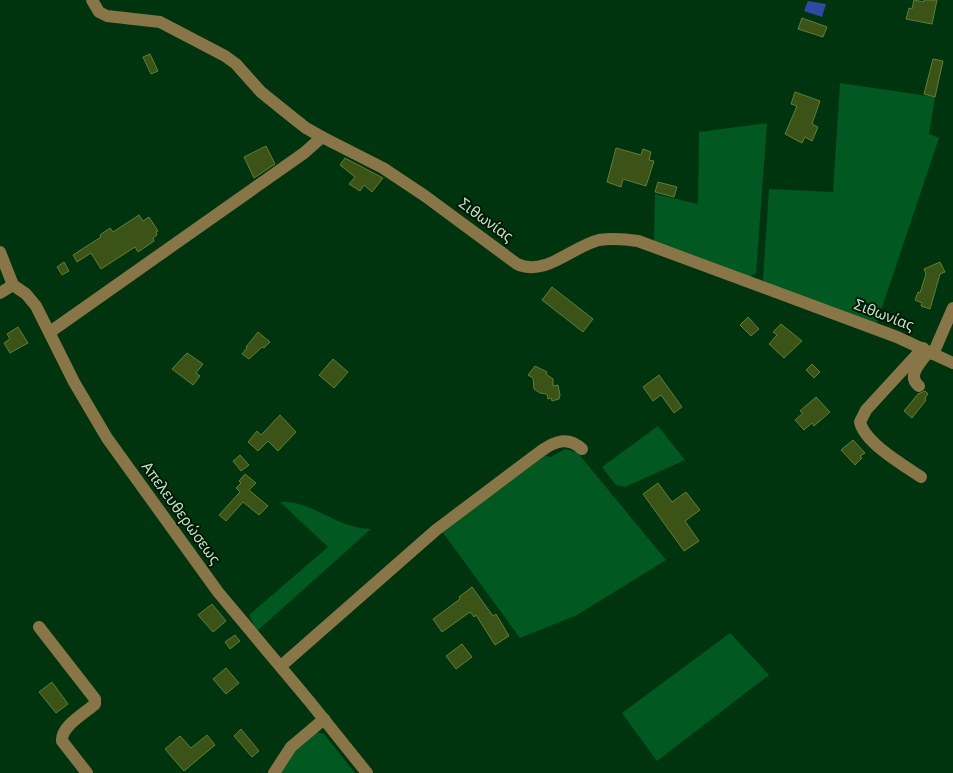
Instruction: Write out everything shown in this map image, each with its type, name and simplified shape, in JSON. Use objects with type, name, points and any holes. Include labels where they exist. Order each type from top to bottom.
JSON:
[{"type":"street","name":"Σιθωνίας","points":[[92,0],[98,12],[107,16],[160,22],[225,56],[236,64],[261,92],[306,128],[383,168],[425,196],[517,264],[534,268],[544,266],[599,240],[638,241],[897,336],[953,363]]},
{"type":"street","points":[[50,332],[304,153],[322,137]]},
{"type":"street","name":"Απελευθερώσεως","points":[[0,252],[13,285],[26,294],[36,306],[74,382],[107,438],[218,592],[281,666],[367,773]]},
{"type":"street","points":[[0,293],[13,285]]},
{"type":"street","points":[[919,386],[914,380],[914,374],[953,308]]},
{"type":"street","points":[[920,477],[872,440],[863,430],[860,422],[868,408],[928,351]]},
{"type":"street","points":[[281,666],[436,530],[541,451],[552,444],[564,440],[572,442],[582,449]]},
{"type":"street","points":[[39,627],[95,702],[59,738],[87,773]]},
{"type":"street","points":[[274,773],[291,747],[324,719]]},
{"type":"green space","points":[[840,83],[935,97],[929,134],[939,138],[876,325],[766,285],[763,280],[769,189],[833,192]]},
{"type":"green space","points":[[767,123],[756,273],[748,278],[654,242],[655,194],[698,204],[699,132]]},
{"type":"green space","points":[[658,426],[685,460],[625,487],[616,485],[602,467]]},
{"type":"green space","points":[[565,449],[577,452],[666,560],[577,615],[520,638],[441,530],[540,455],[551,457]]},
{"type":"green space","points":[[280,502],[299,504],[343,523],[371,529],[257,631],[249,615],[328,547]]},
{"type":"green space","points":[[730,633],[769,675],[657,761],[622,713]]},
{"type":"green space","points":[[317,732],[324,734],[355,773],[280,773],[298,744]]},
{"type":"water","points":[[808,1],[826,4],[822,17],[804,11]]},
{"type":"building","points":[[914,0],[924,2],[924,0],[937,0],[932,24],[906,19],[909,8],[912,9]]},
{"type":"building","points":[[802,18],[827,27],[823,37],[798,29]]},
{"type":"building","points":[[150,54],[158,71],[151,74],[143,57]]},
{"type":"building","points":[[933,59],[943,61],[935,97],[924,94]]},
{"type":"building","points":[[795,92],[820,101],[812,124],[818,127],[812,141],[805,137],[802,143],[785,134],[797,106],[791,104]]},
{"type":"building","points":[[266,146],[275,164],[254,178],[244,157]]},
{"type":"building","points":[[616,148],[641,155],[643,149],[651,152],[649,160],[654,161],[646,186],[623,179],[621,187],[607,182]]},
{"type":"building","points":[[345,158],[383,178],[372,192],[364,185],[360,191],[349,184],[355,177],[340,165]]},
{"type":"building","points":[[658,182],[677,187],[674,197],[655,192]]},
{"type":"building","points":[[139,215],[143,221],[149,217],[158,231],[156,232],[157,235],[153,238],[154,241],[138,252],[135,247],[101,269],[91,253],[77,262],[73,255],[101,237],[100,235],[110,228],[113,232]]},
{"type":"building","points":[[64,262],[69,271],[62,275],[57,267]]},
{"type":"building","points":[[940,262],[945,272],[940,274],[930,309],[921,306],[922,303],[915,300],[918,292],[920,293],[926,274],[924,269]]},
{"type":"building","points":[[552,287],[593,319],[583,332],[542,300]]},
{"type":"building","points":[[748,317],[759,329],[751,336],[740,325]]},
{"type":"building","points":[[781,324],[802,341],[784,358],[769,344],[777,335],[773,332]]},
{"type":"building","points":[[18,327],[28,343],[10,353],[4,343],[10,339],[7,334]]},
{"type":"building","points":[[258,332],[270,342],[249,359],[242,354]]},
{"type":"building","points":[[187,353],[203,364],[196,373],[200,376],[193,385],[172,369]]},
{"type":"building","points":[[333,359],[348,372],[334,388],[319,375]]},
{"type":"building","points":[[812,364],[820,372],[814,378],[806,370]]},
{"type":"building","points":[[535,366],[547,372],[546,374],[553,379],[553,386],[558,385],[559,399],[552,401],[551,398],[548,399],[547,394],[540,393],[534,389],[533,378],[528,375]]},
{"type":"building","points":[[659,375],[682,407],[674,413],[661,395],[653,401],[643,387]]},
{"type":"building","points":[[925,391],[928,394],[925,398],[926,400],[912,418],[904,411],[918,394]]},
{"type":"building","points":[[816,397],[830,412],[814,426],[812,423],[804,430],[795,420],[803,413],[800,411]]},
{"type":"building","points":[[280,415],[296,432],[278,451],[268,441],[258,451],[248,442],[257,431],[261,435]]},
{"type":"building","points":[[853,440],[865,453],[860,456],[862,458],[855,465],[841,450]]},
{"type":"building","points":[[240,455],[249,465],[241,471],[233,461]]},
{"type":"building","points":[[245,474],[256,483],[249,490],[268,506],[259,515],[243,502],[226,521],[219,515],[240,492],[236,488],[241,483],[239,481]]},
{"type":"building","points":[[658,483],[672,502],[686,492],[700,510],[685,521],[699,541],[684,551],[643,494]]},
{"type":"building","points":[[472,587],[493,616],[496,614],[509,636],[495,645],[476,615],[474,617],[470,612],[442,632],[433,619],[460,599],[459,597]]},
{"type":"building","points":[[212,604],[226,621],[213,632],[198,615]]},
{"type":"building","points":[[235,635],[240,641],[230,649],[225,642]]},
{"type":"building","points":[[462,644],[472,657],[456,669],[446,656]]},
{"type":"building","points":[[226,668],[239,683],[226,694],[213,679]]},
{"type":"building","points":[[52,682],[68,704],[56,713],[39,692]]},
{"type":"building","points":[[241,729],[259,751],[252,757],[234,736]]},
{"type":"building","points":[[207,735],[215,745],[184,771],[165,749],[180,736],[191,748]]}]
